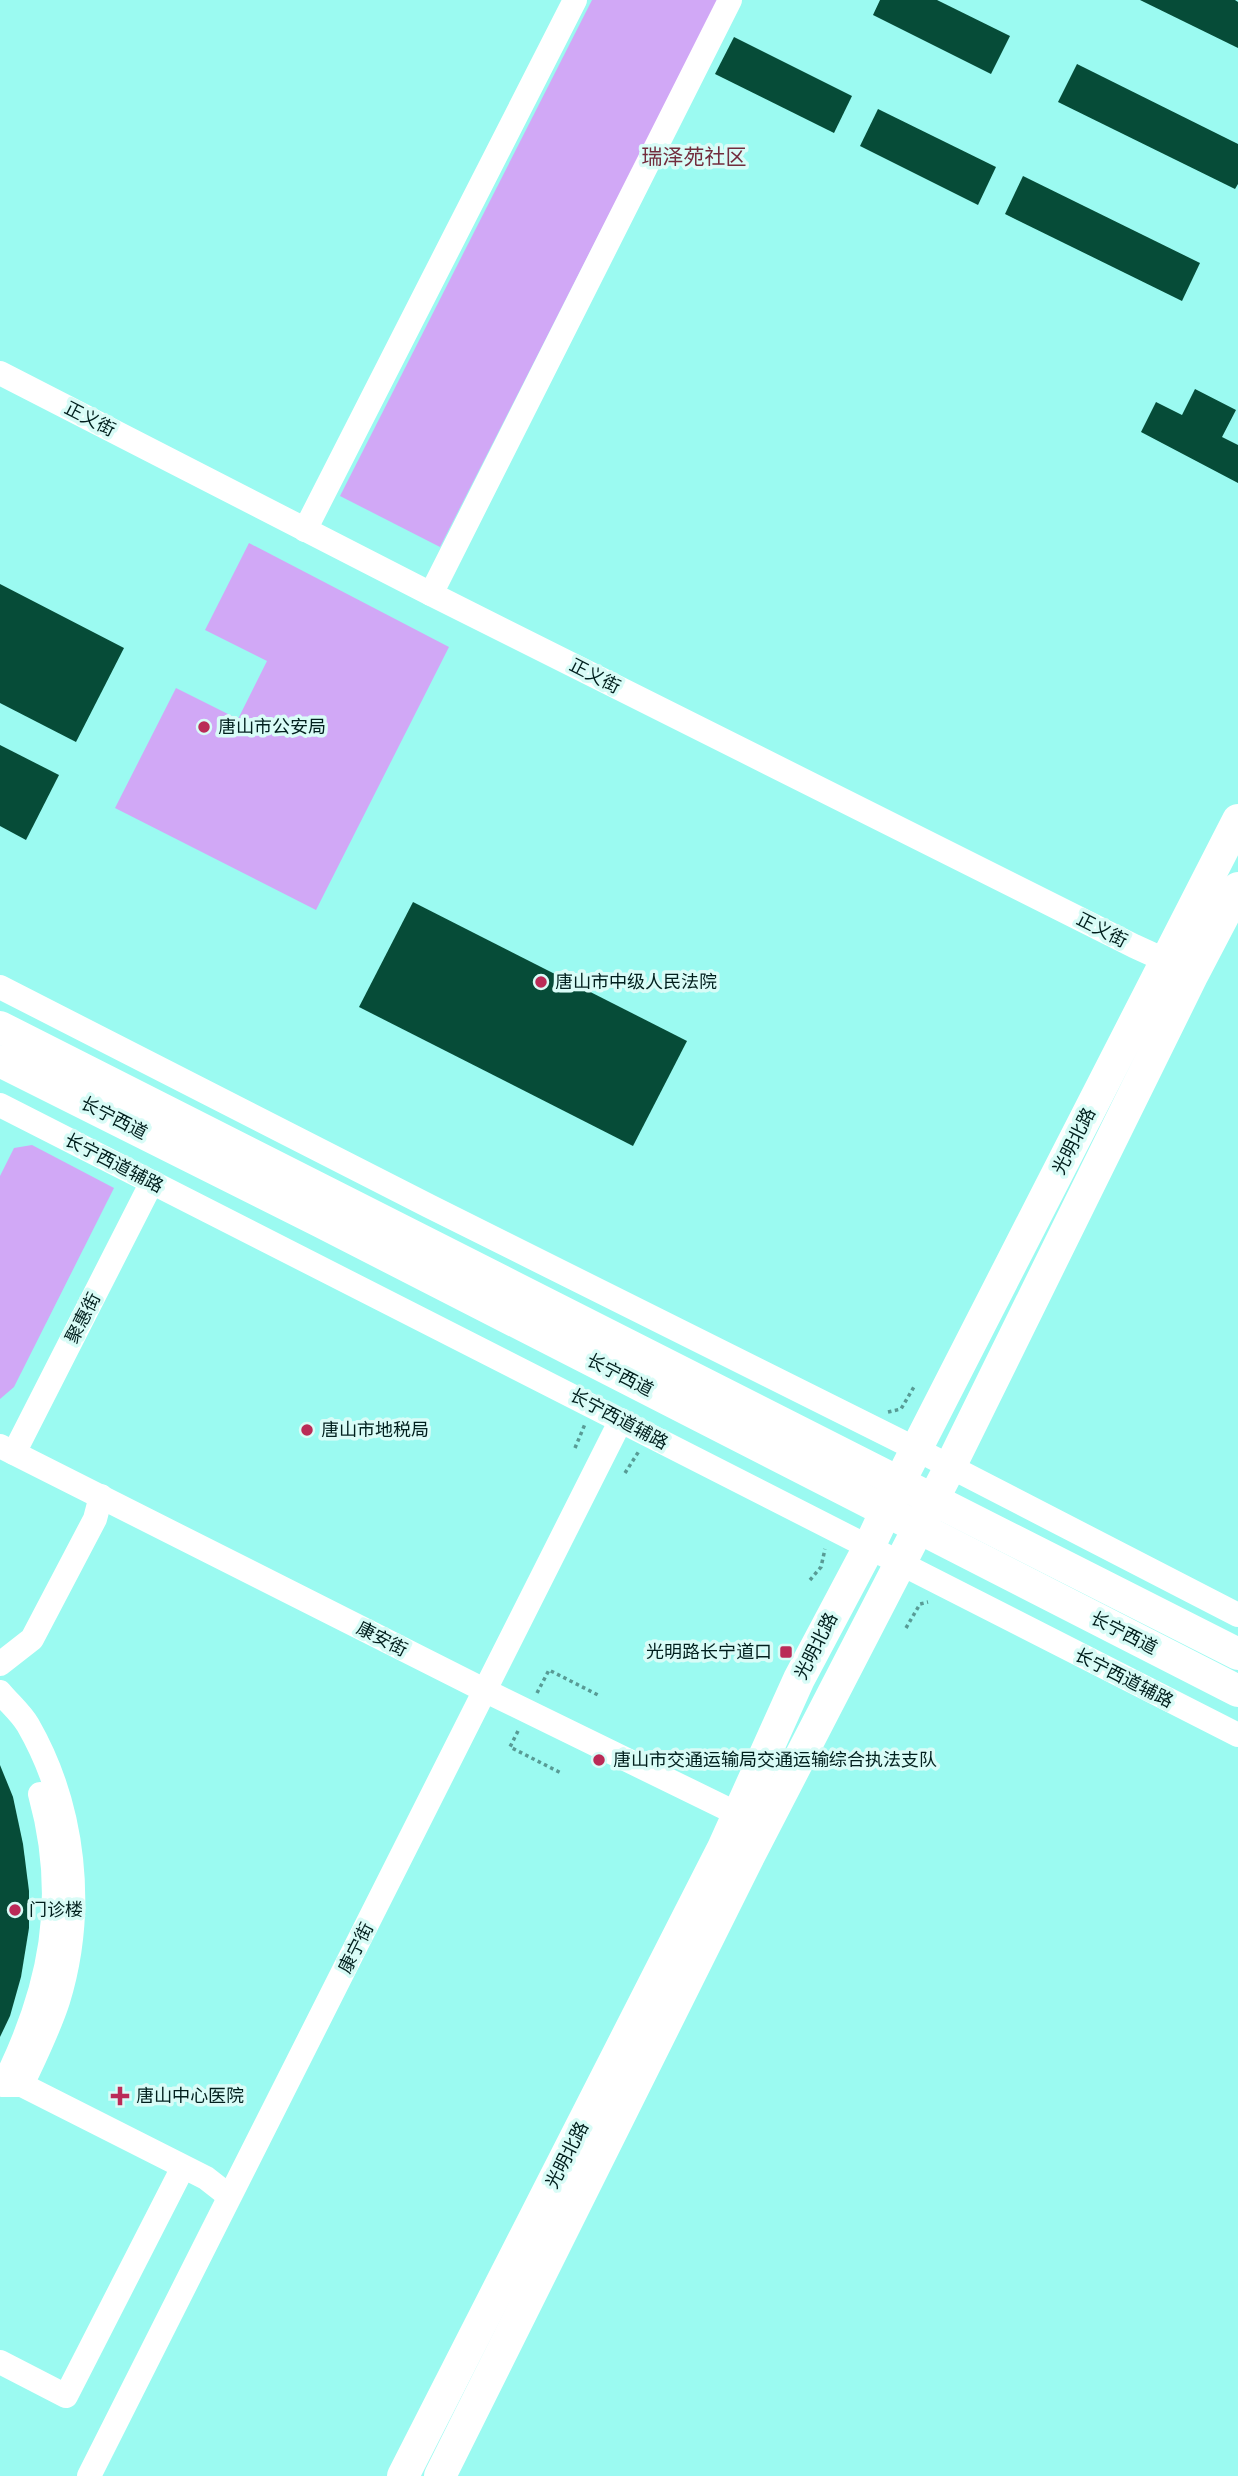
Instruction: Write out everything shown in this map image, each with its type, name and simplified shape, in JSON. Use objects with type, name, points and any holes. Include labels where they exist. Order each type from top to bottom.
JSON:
[{"type":"main road","name":"光明北路","points":[[440,2476],[747,1860],[766,1828],[950,1467],[1180,967],[1238,820]]},
{"type":"main road","name":"光明北路","points":[[403,2476],[723,1849],[799,1679],[869,1549],[916,1449],[1180,967],[1233,909]]},
{"type":"main road","name":"长宁西道","points":[[0,1027],[1238,1654]]},
{"type":"main road","name":"长宁西道","points":[[0,1061],[1238,1691]]},
{"type":"street","points":[[305,530],[575,0]]},
{"type":"street","points":[[431,594],[730,0]]},
{"type":"street","name":"正义街","points":[[0,373],[431,594],[1121,940],[1180,967]]},
{"type":"street","points":[[0,987],[916,1449],[1238,1615]]},
{"type":"street","name":"长宁西道辅路","points":[[0,1106],[1238,1735]]},
{"type":"street","name":"聚惠街","points":[[7,1450],[152,1182]]},
{"type":"street","name":"康宁街","points":[[89,2476],[621,1420]]},
{"type":"street","name":"康安街","points":[[7,1450],[486,1691],[766,1828]]},
{"type":"street","points":[[0,1656],[21,1641],[28,1632],[88,1514],[101,1496]]},
{"type":"street","points":[[0,1664],[32,1639],[95,1519],[101,1496]]},
{"type":"street","points":[[0,1692],[27,1723],[57,1792],[72,1861],[73,1895],[66,1968],[58,2001],[9,2084]]},
{"type":"street","points":[[0,1704],[39,1789],[50,1836],[55,1892],[47,1964],[39,1997],[9,2084]]},
{"type":"street","points":[[9,2084],[206,2178],[229,2196]]},
{"type":"street","points":[[9,2084],[179,2175],[229,2196]]},
{"type":"street","points":[[0,2362],[66,2396],[179,2175]]},
{"type":"path","points":[[855,1420],[901,1409],[915,1385]]},
{"type":"path","points":[[906,1628],[920,1604],[957,1594]]},
{"type":"path","points":[[549,1670],[600,1696]]},
{"type":"path","points":[[509,1747],[561,1773]]},
{"type":"shaded area","points":[[592,0],[718,0],[440,547],[340,496]]},
{"type":"shaded area","points":[[249,543],[449,647],[316,910],[115,808],[176,688],[238,719],[267,661],[205,630]]},
{"type":"shaded area","points":[[32,1145],[114,1188],[14,1387],[0,1399],[0,1176],[14,1148]]},
{"type":"building","points":[[880,0],[937,0],[1010,36],[991,74],[873,15]]},
{"type":"building","points":[[1140,0],[1235,0],[1238,2],[1238,48]]},
{"type":"building","points":[[734,37],[852,96],[834,133],[715,74]]},
{"type":"building","points":[[1077,64],[1238,144],[1238,184],[1235,189],[1058,102]]},
{"type":"building","points":[[878,109],[996,167],[978,205],[860,146]]},
{"type":"building","points":[[1023,176],[1200,263],[1182,301],[1005,214]]},
{"type":"building","points":[[1195,389],[1236,410],[1222,437],[1238,445],[1238,483],[1141,432],[1156,402],[1182,415]]},
{"type":"building","points":[[0,584],[124,648],[76,742],[0,703]]},
{"type":"building","points":[[0,745],[59,775],[26,840],[0,826]]},
{"type":"building","name":"唐山市中级人民法院","points":[[413,902],[687,1041],[633,1146],[359,1007]]},
{"type":"building","name":"门诊楼","points":[[0,1765],[13,1797],[23,1844],[29,1891],[29,1928],[21,1977],[10,2016],[0,2037]]},
{"type":"place","name":"唐山市公安局","points":[[204,727]]},
{"type":"place","name":"唐山市中级人民法院","points":[[541,982]]},
{"type":"place","name":"唐山市地税局","points":[[307,1430]]},
{"type":"place","name":"光明路长宁道口","points":[[786,1652]]},
{"type":"place","name":"唐山市交通运输局交通运输综合执法支队","points":[[599,1760]]},
{"type":"place","name":"门诊楼","points":[[15,1910]]},
{"type":"place","name":"唐山中心医院","points":[[120,2096]]},
{"type":"district","name":"瑞泽苑社区","points":[[694,157]]}]
